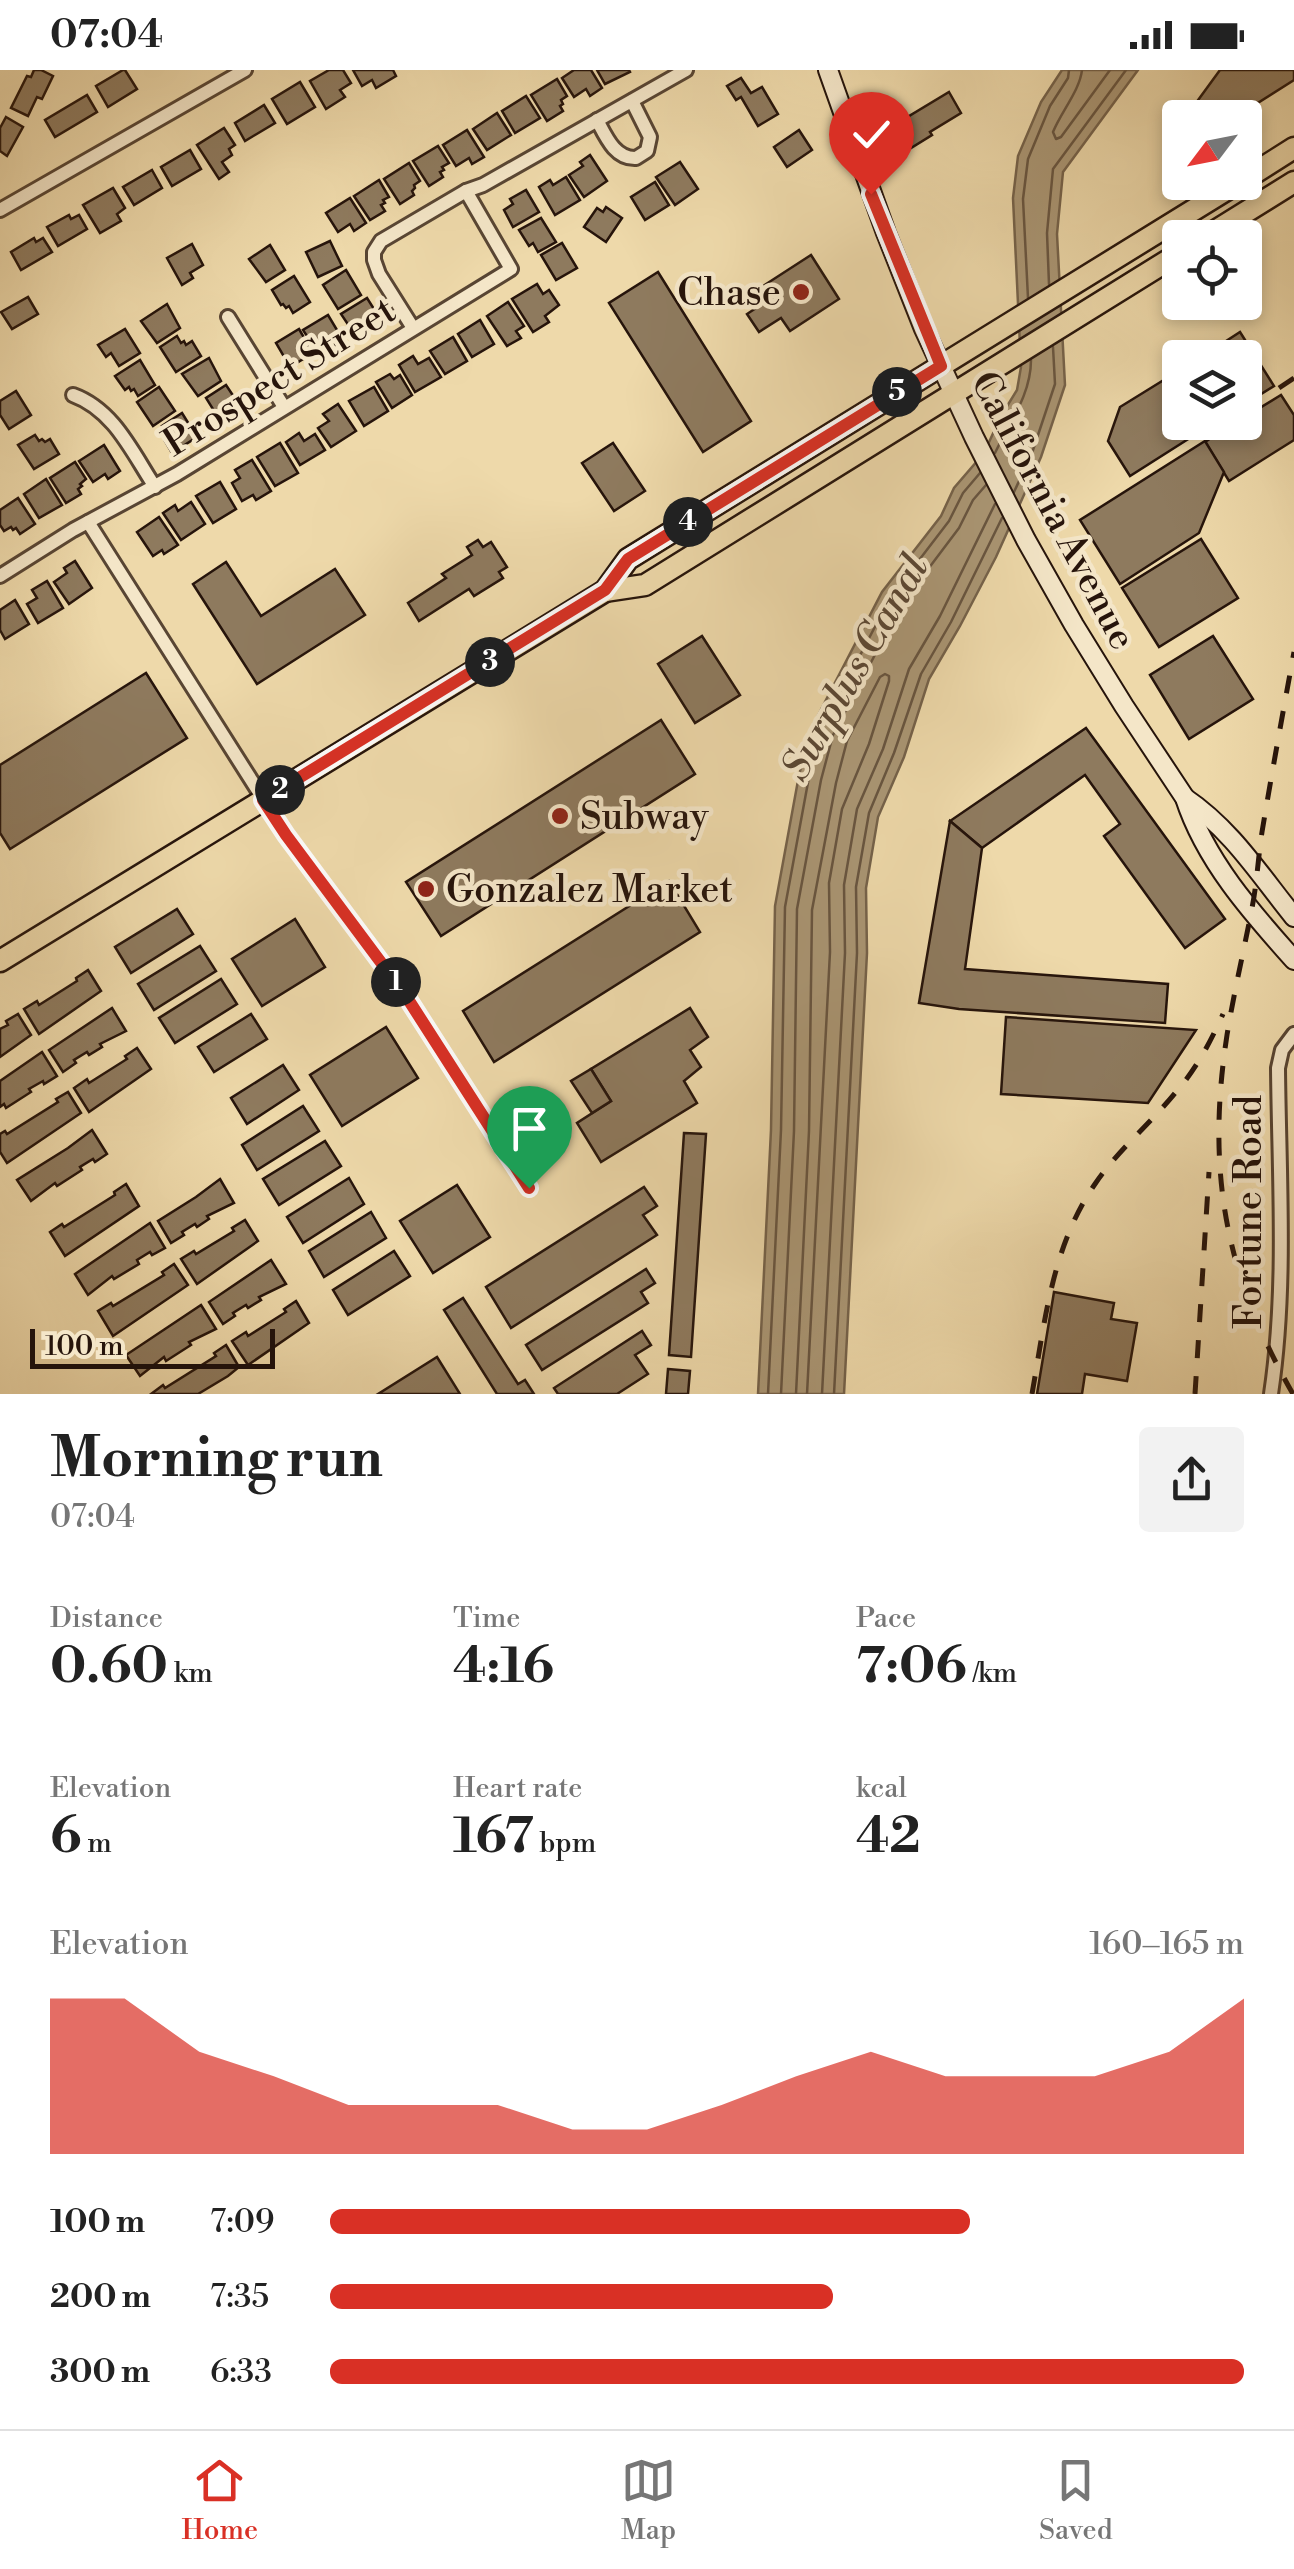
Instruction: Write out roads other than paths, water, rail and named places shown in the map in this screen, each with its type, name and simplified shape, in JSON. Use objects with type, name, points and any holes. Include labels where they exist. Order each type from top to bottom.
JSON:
[{"type":"main road","name":"California Avenue","points":[[828,70],[882,222],[953,394],[1044,572],[1124,706],[1186,798],[1198,833],[1224,874],[1294,960]]},
{"type":"main road","points":[[1262,168],[1294,148]]},
{"type":"main road","points":[[1233,220],[1294,182]]},
{"type":"main road","points":[[0,960],[605,590],[628,559],[1210,200]]},
{"type":"main road","points":[[605,590],[645,585],[1162,264]]},
{"type":"main road","name":"California Avenue","points":[[1186,798],[1221,825],[1294,917]]},
{"type":"street","points":[[0,210],[244,70]]},
{"type":"street","points":[[412,328],[374,260],[374,252],[386,237],[686,70]]},
{"type":"street","points":[[597,120],[618,152],[636,158],[647,151],[650,137],[632,101]]},
{"type":"street","name":"Prospect Street","points":[[0,576],[88,522],[155,488],[510,269],[466,191]]},
{"type":"street","points":[[228,317],[284,408]]},
{"type":"street","points":[[73,395],[88,400],[112,420],[155,488]]},
{"type":"street","points":[[88,522],[286,835],[406,996],[529,1188]]},
{"type":"street","name":"Fortune Road","points":[[1270,1394],[1279,1328],[1278,1068],[1282,1050],[1294,1034]]},
{"type":"water","name":"Surplus Canal","points":[[1062,70],[1138,70],[1063,172],[1057,234],[1065,385],[1041,457],[996,557],[929,679],[904,757],[878,817],[866,888],[867,953],[844,1394],[758,1394],[771,1130],[775,906],[799,775],[812,727],[882,592],[941,516],[954,488],[984,453],[1017,390],[1021,367],[1013,198],[1018,156],[1041,102]]},
{"type":"railway","points":[[1279,388],[1294,378]]},
{"type":"railway","points":[[1293,1394],[1251,1307],[1237,1264],[1227,1221],[1219,1132],[1227,1035],[1254,899],[1294,652]]},
{"type":"railway","points":[[1032,1394],[1052,1285],[1080,1208],[1104,1172],[1190,1074],[1223,1014]]},
{"type":"railway","points":[[1195,1394],[1209,1172]]},
{"type":"place","name":"Chase","points":[[801,292]]},
{"type":"place","name":"Subway","points":[[560,816]]},
{"type":"place","name":"Gonzalez Market","points":[[426,889]]}]
